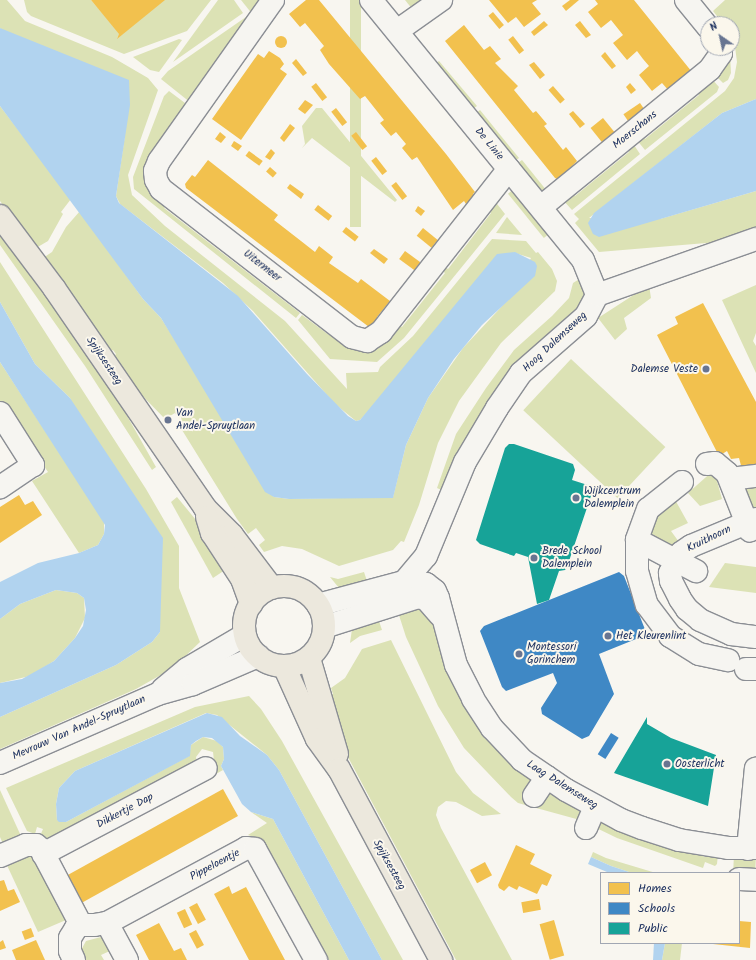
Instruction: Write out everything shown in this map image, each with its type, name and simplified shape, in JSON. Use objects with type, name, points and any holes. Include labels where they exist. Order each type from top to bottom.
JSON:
[{"type":"main road","name":"Spijksesteeg","points":[[0,216],[54,288],[205,508],[232,535],[272,588]]},
{"type":"main road","name":"Spijksesteeg","points":[[205,508],[212,533],[242,579],[251,604]]},
{"type":"main road","points":[[272,588],[298,589],[318,605],[324,627],[320,644],[309,658],[284,666],[266,662],[258,656],[245,635],[245,619],[251,604],[257,597],[272,588]]},
{"type":"main road","name":"Spijksesteeg","points":[[309,658],[317,693],[336,748],[339,769]]},
{"type":"main road","name":"Spijksesteeg","points":[[284,666],[317,739],[339,769],[441,960]]},
{"type":"street","name":"Uitermeer","points":[[273,0],[160,161],[155,171],[156,180],[161,189],[352,337],[367,341],[381,332],[509,169]]},
{"type":"street","name":"De Linie","points":[[371,0],[583,260],[597,295]]},
{"type":"street","points":[[397,32],[441,0]]},
{"type":"street","points":[[686,0],[700,17]]},
{"type":"street","name":"Moerschans","points":[[541,207],[710,69],[719,56]]},
{"type":"street","points":[[597,295],[756,240]]},
{"type":"street","name":"Hoog Dalemseweg","points":[[410,588],[434,538],[465,462],[497,408],[521,373],[586,316],[597,295]]},
{"type":"street","points":[[0,413],[33,465],[0,487]]},
{"type":"street","name":"Kruithoorn","points":[[707,464],[715,463],[730,479],[751,524],[691,546],[680,553],[670,573],[671,581],[687,609],[711,626],[736,635],[756,637]]},
{"type":"street","points":[[730,479],[756,476]]},
{"type":"street","points":[[682,482],[648,509],[637,540],[637,571],[648,605],[661,627],[699,654],[734,665]]},
{"type":"street","name":"Kruithoorn","points":[[637,540],[696,571]]},
{"type":"street","points":[[318,605],[410,588]]},
{"type":"street","points":[[324,627],[410,588]]},
{"type":"street","name":"Laag Dalemseweg","points":[[410,588],[435,591],[456,665],[483,715],[522,760],[595,807],[621,820],[679,840],[752,848]]},
{"type":"street","name":"Mevrouw Van Andel-Spruytlaan","points":[[158,694],[187,669],[245,635]]},
{"type":"street","name":"Mevrouw Van Andel-Spruytlaan","points":[[0,763],[158,694],[193,684],[258,656]]},
{"type":"street","name":"Dikkertje Dap","points":[[44,854],[206,768]]},
{"type":"street","points":[[752,848],[756,768]]},
{"type":"street","points":[[534,796],[547,777]]},
{"type":"street","points":[[586,828],[595,807]]},
{"type":"street","points":[[0,856],[31,844],[41,849],[81,925]]},
{"type":"street","name":"Pippeloentje","points":[[107,923],[251,848],[257,851],[316,960]]},
{"type":"street","points":[[740,879],[756,880]]},
{"type":"street","points":[[74,960],[70,951],[70,938],[76,928],[81,925],[107,923],[128,960]]},
{"type":"green space","points":[[0,0],[7,0],[25,21],[112,57],[148,78],[158,90],[128,175],[132,195],[165,226],[285,321],[347,389],[346,373],[378,372],[380,367],[413,336],[492,239],[526,241],[536,253],[538,252],[552,269],[557,281],[555,291],[501,343],[459,401],[438,443],[419,505],[404,542],[401,541],[393,550],[339,566],[302,549],[282,546],[264,552],[259,545],[265,540],[256,528],[248,534],[237,519],[182,430],[185,427],[175,413],[165,419],[131,384],[113,358],[116,354],[113,350],[109,353],[43,258],[52,252],[66,227],[80,211],[143,299],[161,318],[274,497],[289,499],[393,497],[406,445],[428,398],[463,348],[505,303],[531,258],[515,253],[360,420],[356,421],[335,404],[253,311],[223,283],[120,204],[116,196],[125,135],[0,28]]},
{"type":"green space","points":[[24,0],[91,0],[120,34],[117,38],[164,0],[211,0],[187,31],[124,54],[31,16],[27,12]]},
{"type":"green space","points":[[218,0],[234,0],[243,13],[173,62]]},
{"type":"green space","points":[[241,0],[263,0],[253,15]]},
{"type":"green space","points":[[350,0],[361,0],[361,227],[350,227]]},
{"type":"green space","points":[[405,0],[426,0],[413,10]]},
{"type":"green space","points":[[725,0],[756,0],[756,99],[722,113],[589,218],[660,219],[756,191],[756,231],[730,241],[599,252],[575,223],[579,219],[574,214],[725,91],[734,78],[737,62],[736,56],[740,56],[740,16],[717,16],[713,11]]},
{"type":"green space","points":[[246,17],[250,18],[191,103],[161,79],[168,71]]},
{"type":"green space","points":[[179,39],[182,40],[159,72],[150,70],[133,57]]},
{"type":"green space","points":[[729,56],[730,56],[731,73],[728,80],[723,83],[715,75]]},
{"type":"green space","points":[[439,61],[477,106],[470,111],[434,65]]},
{"type":"green space","points":[[711,78],[719,87],[717,92],[645,150],[636,139],[642,134],[645,139],[699,95],[696,90]]},
{"type":"green space","points":[[169,91],[189,106],[149,163],[168,203],[164,208],[300,313],[296,318],[134,189],[133,177],[164,96]]},
{"type":"green space","points":[[0,106],[71,199],[61,212],[63,214],[48,241],[36,248],[0,201]]},
{"type":"green space","points":[[316,108],[322,108],[397,200],[395,202],[312,138],[302,148],[305,144],[302,126]]},
{"type":"green space","points":[[480,110],[519,158],[512,163],[475,114]]},
{"type":"green space","points":[[632,142],[640,154],[572,210],[562,199],[571,191],[575,196],[629,152],[626,147]]},
{"type":"green space","points":[[522,160],[547,191],[538,190],[515,165]]},
{"type":"green space","points":[[515,188],[551,232],[544,238],[508,194]]},
{"type":"green space","points":[[494,200],[505,214],[404,338],[377,362],[330,359],[298,320],[302,315],[329,335],[332,331],[349,344],[397,324],[402,327],[445,273],[440,269],[443,265],[448,269],[491,213],[487,209]]},
{"type":"green space","points":[[507,217],[522,235],[496,233]]},
{"type":"green space","points":[[0,230],[113,391],[156,467],[152,470],[85,366],[0,245]]},
{"type":"green space","points":[[0,262],[146,489],[179,546],[179,588],[200,642],[173,668],[136,689],[0,749],[0,717],[116,665],[152,642],[160,632],[70,398],[35,364],[0,302]]},
{"type":"green space","points":[[581,278],[586,289],[583,301],[446,492],[437,488],[456,434],[486,388],[514,350],[552,316],[569,298],[573,283]]},
{"type":"green space","points":[[649,285],[651,298],[624,318],[627,329],[615,340],[598,318]]},
{"type":"green space","points":[[756,285],[756,333],[753,341],[756,346],[756,373],[722,300]]},
{"type":"green space","points":[[571,359],[665,447],[618,498],[523,410]]},
{"type":"green space","points":[[0,362],[104,521],[104,534],[98,545],[79,553],[32,481],[48,472],[0,402]]},
{"type":"green space","points":[[714,470],[722,499],[700,506],[688,493]]},
{"type":"green space","points":[[756,482],[756,507],[748,509],[739,484]]},
{"type":"green space","points":[[673,496],[688,523],[671,531],[679,542],[669,547],[647,530]]},
{"type":"green space","points":[[177,497],[210,537],[228,568],[213,578],[171,502]]},
{"type":"green space","points":[[725,563],[756,567],[756,593],[709,587]]},
{"type":"green space","points":[[364,572],[369,587],[339,588],[330,577],[338,579]]},
{"type":"green space","points":[[56,590],[77,593],[84,598],[85,618],[75,638],[54,661],[30,676],[0,683],[0,619],[20,604]]},
{"type":"green space","points":[[417,606],[434,619],[441,655],[454,681],[495,745],[688,850],[705,857],[708,852],[718,854],[717,864],[715,866],[705,862],[703,868],[617,838],[580,820],[518,803],[511,797],[464,748],[438,706],[406,637],[397,609]]},
{"type":"green space","points":[[377,615],[382,630],[360,636],[350,643],[352,629]]},
{"type":"green space","points":[[391,640],[456,772],[473,793],[501,814],[482,816],[456,802],[446,801],[438,807],[436,815],[441,828],[512,960],[456,960],[341,744],[325,697],[333,694],[331,688],[345,678],[362,649]]},
{"type":"green space","points":[[249,696],[261,709],[282,741],[403,960],[382,960],[279,770],[267,755],[217,715],[206,713],[75,771],[59,788],[56,804],[57,820],[66,822],[189,756],[191,745],[203,737],[217,741],[223,747],[224,759],[221,766],[223,770],[216,774],[211,765],[214,761],[213,752],[202,749],[196,757],[197,762],[48,842],[40,836],[43,829],[37,827],[35,834],[27,831],[6,788],[195,707]]},
{"type":"green space","points":[[0,790],[21,836],[3,844],[0,837]]},
{"type":"green space","points":[[251,812],[273,819],[349,960],[329,960],[326,954],[317,951],[292,904],[295,896],[278,866],[271,863],[257,838],[248,835],[267,823]]},
{"type":"green space","points":[[593,852],[606,858],[653,872],[629,872],[591,857]]},
{"type":"green space","points":[[29,855],[33,857],[66,920],[38,932],[5,861]]},
{"type":"green space","points":[[734,855],[756,856],[755,874],[733,872]]},
{"type":"green space","points":[[101,937],[108,940],[112,950],[101,955],[104,960],[81,960],[80,952],[86,941]]},
{"type":"green space","points":[[665,944],[682,944],[680,960],[662,960]]},
{"type":"water","points":[[0,28],[129,80],[130,105],[116,196],[119,203],[238,296],[307,374],[348,416],[356,421],[360,420],[497,254],[515,252],[535,262],[537,266],[535,276],[482,325],[454,359],[428,398],[406,445],[393,498],[289,499],[274,497],[265,492],[161,318],[143,299],[0,106]]},
{"type":"water","points":[[756,99],[756,191],[599,237],[593,234],[588,223],[594,213],[722,113]]},
{"type":"water","points":[[0,302],[35,364],[70,398],[163,538],[160,632],[152,642],[116,665],[0,717],[0,683],[22,679],[54,661],[75,638],[83,626],[86,610],[84,598],[77,593],[56,590],[20,604],[0,619],[0,582],[38,563],[79,553],[98,545],[104,534],[105,525],[0,362]]},
{"type":"water","points":[[207,713],[222,717],[240,736],[267,755],[279,770],[382,960],[349,960],[273,819],[251,812],[242,804],[221,766],[224,759],[223,747],[212,738],[203,737],[196,741],[191,745],[190,756],[66,822],[59,822],[57,820],[56,804],[59,788],[75,771]]},
{"type":"water","points":[[591,857],[629,872],[607,872],[588,864]]},
{"type":"water","points":[[654,944],[665,944],[662,960],[653,960]]},
{"type":"building: Homes","points":[[91,0],[165,0],[117,39],[119,34]]},
{"type":"building: Homes","points":[[306,0],[319,0],[446,154],[475,192],[473,194],[475,197],[466,204],[464,201],[453,210],[417,157],[412,160],[402,148],[406,144],[396,132],[391,136],[380,123],[384,120],[365,96],[360,99],[329,64],[320,50],[324,46],[305,23],[300,27],[289,14]]},
{"type":"building: Homes","points":[[489,0],[537,0],[532,3],[541,14],[524,27],[516,17],[508,23]]},
{"type":"building: Homes","points":[[570,0],[579,0],[566,11],[562,6]]},
{"type":"building: Homes","points":[[595,0],[634,0],[692,72],[669,91],[662,83],[652,91],[639,75],[649,66],[637,51],[627,60],[613,43],[623,35],[611,20],[601,28],[588,12],[598,4]]},
{"type":"building: Homes","points":[[493,12],[504,25],[499,29],[488,16]]},
{"type":"building: Homes","points":[[544,21],[548,25],[534,36],[531,32]]},
{"type":"building: Homes","points":[[580,21],[591,35],[586,38],[575,25]]},
{"type":"building: Homes","points":[[464,25],[484,50],[490,46],[501,59],[495,63],[518,86],[514,90],[533,113],[536,111],[547,124],[544,126],[563,150],[566,147],[577,161],[559,180],[555,178],[445,41]]},
{"type":"building: Homes","points":[[281,36],[285,38],[287,42],[285,46],[281,48],[277,46],[275,42],[277,38]]},
{"type":"building: Homes","points":[[513,36],[524,50],[519,54],[508,40]]},
{"type":"building: Homes","points":[[269,51],[280,58],[284,64],[280,69],[287,74],[241,140],[212,119],[258,54],[264,58]]},
{"type":"building: Homes","points":[[605,52],[616,66],[612,69],[601,56]]},
{"type":"building: Homes","points":[[296,59],[307,73],[303,76],[292,63]]},
{"type":"building: Homes","points":[[534,62],[545,75],[540,79],[529,65]]},
{"type":"building: Homes","points":[[316,83],[327,97],[322,101],[311,87]]},
{"type":"building: Homes","points":[[630,83],[636,90],[631,94],[626,87]]},
{"type":"building: Homes","points":[[553,86],[565,100],[560,104],[548,90]]},
{"type":"building: Homes","points":[[305,100],[313,105],[305,114],[298,109]]},
{"type":"building: Homes","points":[[640,103],[646,112],[630,123],[623,114]]},
{"type":"building: Homes","points":[[336,108],[347,122],[342,126],[331,112]]},
{"type":"building: Homes","points":[[573,111],[585,124],[580,128],[569,114]]},
{"type":"building: Homes","points":[[603,118],[617,135],[604,145],[591,128]]},
{"type":"building: Homes","points":[[290,124],[295,128],[284,142],[280,138]]},
{"type":"building: Homes","points":[[220,132],[226,137],[221,143],[215,139]]},
{"type":"building: Homes","points":[[356,132],[367,146],[362,150],[351,136]]},
{"type":"building: Homes","points":[[234,141],[242,146],[238,151],[231,146]]},
{"type":"building: Homes","points":[[271,149],[275,153],[270,160],[265,157]]},
{"type":"building: Homes","points":[[249,151],[263,161],[259,166],[245,156]]},
{"type":"building: Homes","points":[[376,157],[387,171],[382,175],[371,161]]},
{"type":"building: Homes","points":[[208,160],[278,215],[274,220],[315,252],[319,246],[333,257],[329,263],[358,283],[361,279],[390,301],[377,317],[380,319],[369,327],[186,188],[185,184],[192,175],[195,177]]},
{"type":"building: Homes","points":[[270,167],[277,173],[273,177],[266,172]]},
{"type":"building: Homes","points":[[396,182],[407,196],[402,200],[391,186]]},
{"type":"building: Homes","points":[[290,184],[304,194],[301,199],[287,188]]},
{"type":"building: Homes","points":[[318,205],[332,216],[328,221],[314,210]]},
{"type":"building: Homes","points":[[418,206],[425,211],[421,216],[415,211]]},
{"type":"building: Homes","points":[[346,227],[359,237],[355,242],[342,232]]},
{"type":"building: Homes","points":[[423,228],[438,240],[431,248],[417,236]]},
{"type":"building: Homes","points":[[374,249],[388,259],[384,264],[370,253]]},
{"type":"building: Homes","points":[[405,251],[420,262],[414,270],[399,259]]},
{"type":"building: Homes","name":"Dalemse Veste","points":[[703,303],[756,402],[756,471],[743,473],[739,458],[731,459],[727,451],[719,456],[657,335],[678,324],[675,317]]},
{"type":"building: Homes","points":[[19,495],[25,505],[33,501],[42,515],[0,543],[0,507]]},
{"type":"building: Homes","points":[[223,789],[238,816],[81,903],[66,876]]},
{"type":"building: Homes","points":[[516,845],[535,854],[530,864],[552,875],[547,886],[542,884],[537,894],[519,886],[517,890],[509,886],[504,891],[499,888],[498,885]]},
{"type":"building: Homes","points":[[485,862],[492,875],[477,883],[470,870]]},
{"type":"building: Homes","points":[[4,880],[8,891],[14,889],[20,902],[0,911],[0,881]]},
{"type":"building: Homes","points":[[229,886],[232,894],[246,887],[285,960],[249,960],[214,894]]},
{"type":"building: Homes","points":[[539,899],[541,910],[523,913],[521,902]]},
{"type":"building: Homes","points":[[197,903],[206,920],[198,924],[189,907]]},
{"type":"building: Homes","points":[[185,909],[192,924],[184,928],[177,913]]},
{"type":"building: Homes","points":[[554,920],[564,956],[550,960],[540,924]]},
{"type":"building: Homes","points":[[740,921],[751,922],[750,948],[713,944],[740,944]]},
{"type":"building: Homes","points":[[159,923],[174,951],[181,948],[187,960],[149,960],[136,935]]},
{"type":"building: Homes","points":[[31,928],[34,936],[25,940],[22,932]]},
{"type":"building: Homes","points":[[196,930],[204,945],[197,949],[189,934]]},
{"type":"building: Homes","points":[[3,940],[6,948],[0,950],[0,942]]},
{"type":"building: Homes","points":[[36,940],[45,960],[16,960],[12,950]]},
{"type":"building: Schools","points":[[619,572],[624,576],[646,632],[641,637],[599,654],[614,694],[589,736],[582,739],[542,714],[541,708],[557,683],[553,673],[506,691],[502,687],[480,631],[484,626]]},
{"type":"building: Schools","points":[[611,733],[619,738],[605,759],[598,754]]},
{"type":"building: Public","points":[[509,444],[514,444],[573,464],[575,470],[572,480],[594,487],[567,567],[565,570],[559,571],[549,600],[537,604],[528,557],[516,553],[514,556],[480,544],[476,540],[505,448]]},
{"type":"building: Public","name":"Oosterlicht","points":[[647,717],[647,724],[671,738],[716,755],[708,806],[614,773]]},
{"type":"place","name":"Dalemse Veste","points":[[706,369]]},
{"type":"place","name":"Van Andel-Spruytlaan","points":[[168,420]]},
{"type":"place","name":"Wijkcentrum Dalemplein","points":[[576,498]]},
{"type":"place","name":"Brede School Dalemplein","points":[[534,558]]},
{"type":"place","name":"Het Kleurenlint","points":[[608,636]]},
{"type":"place","name":"Montessori Gorinchem","points":[[519,654]]},
{"type":"place","name":"Oosterlicht","points":[[667,764]]}]
